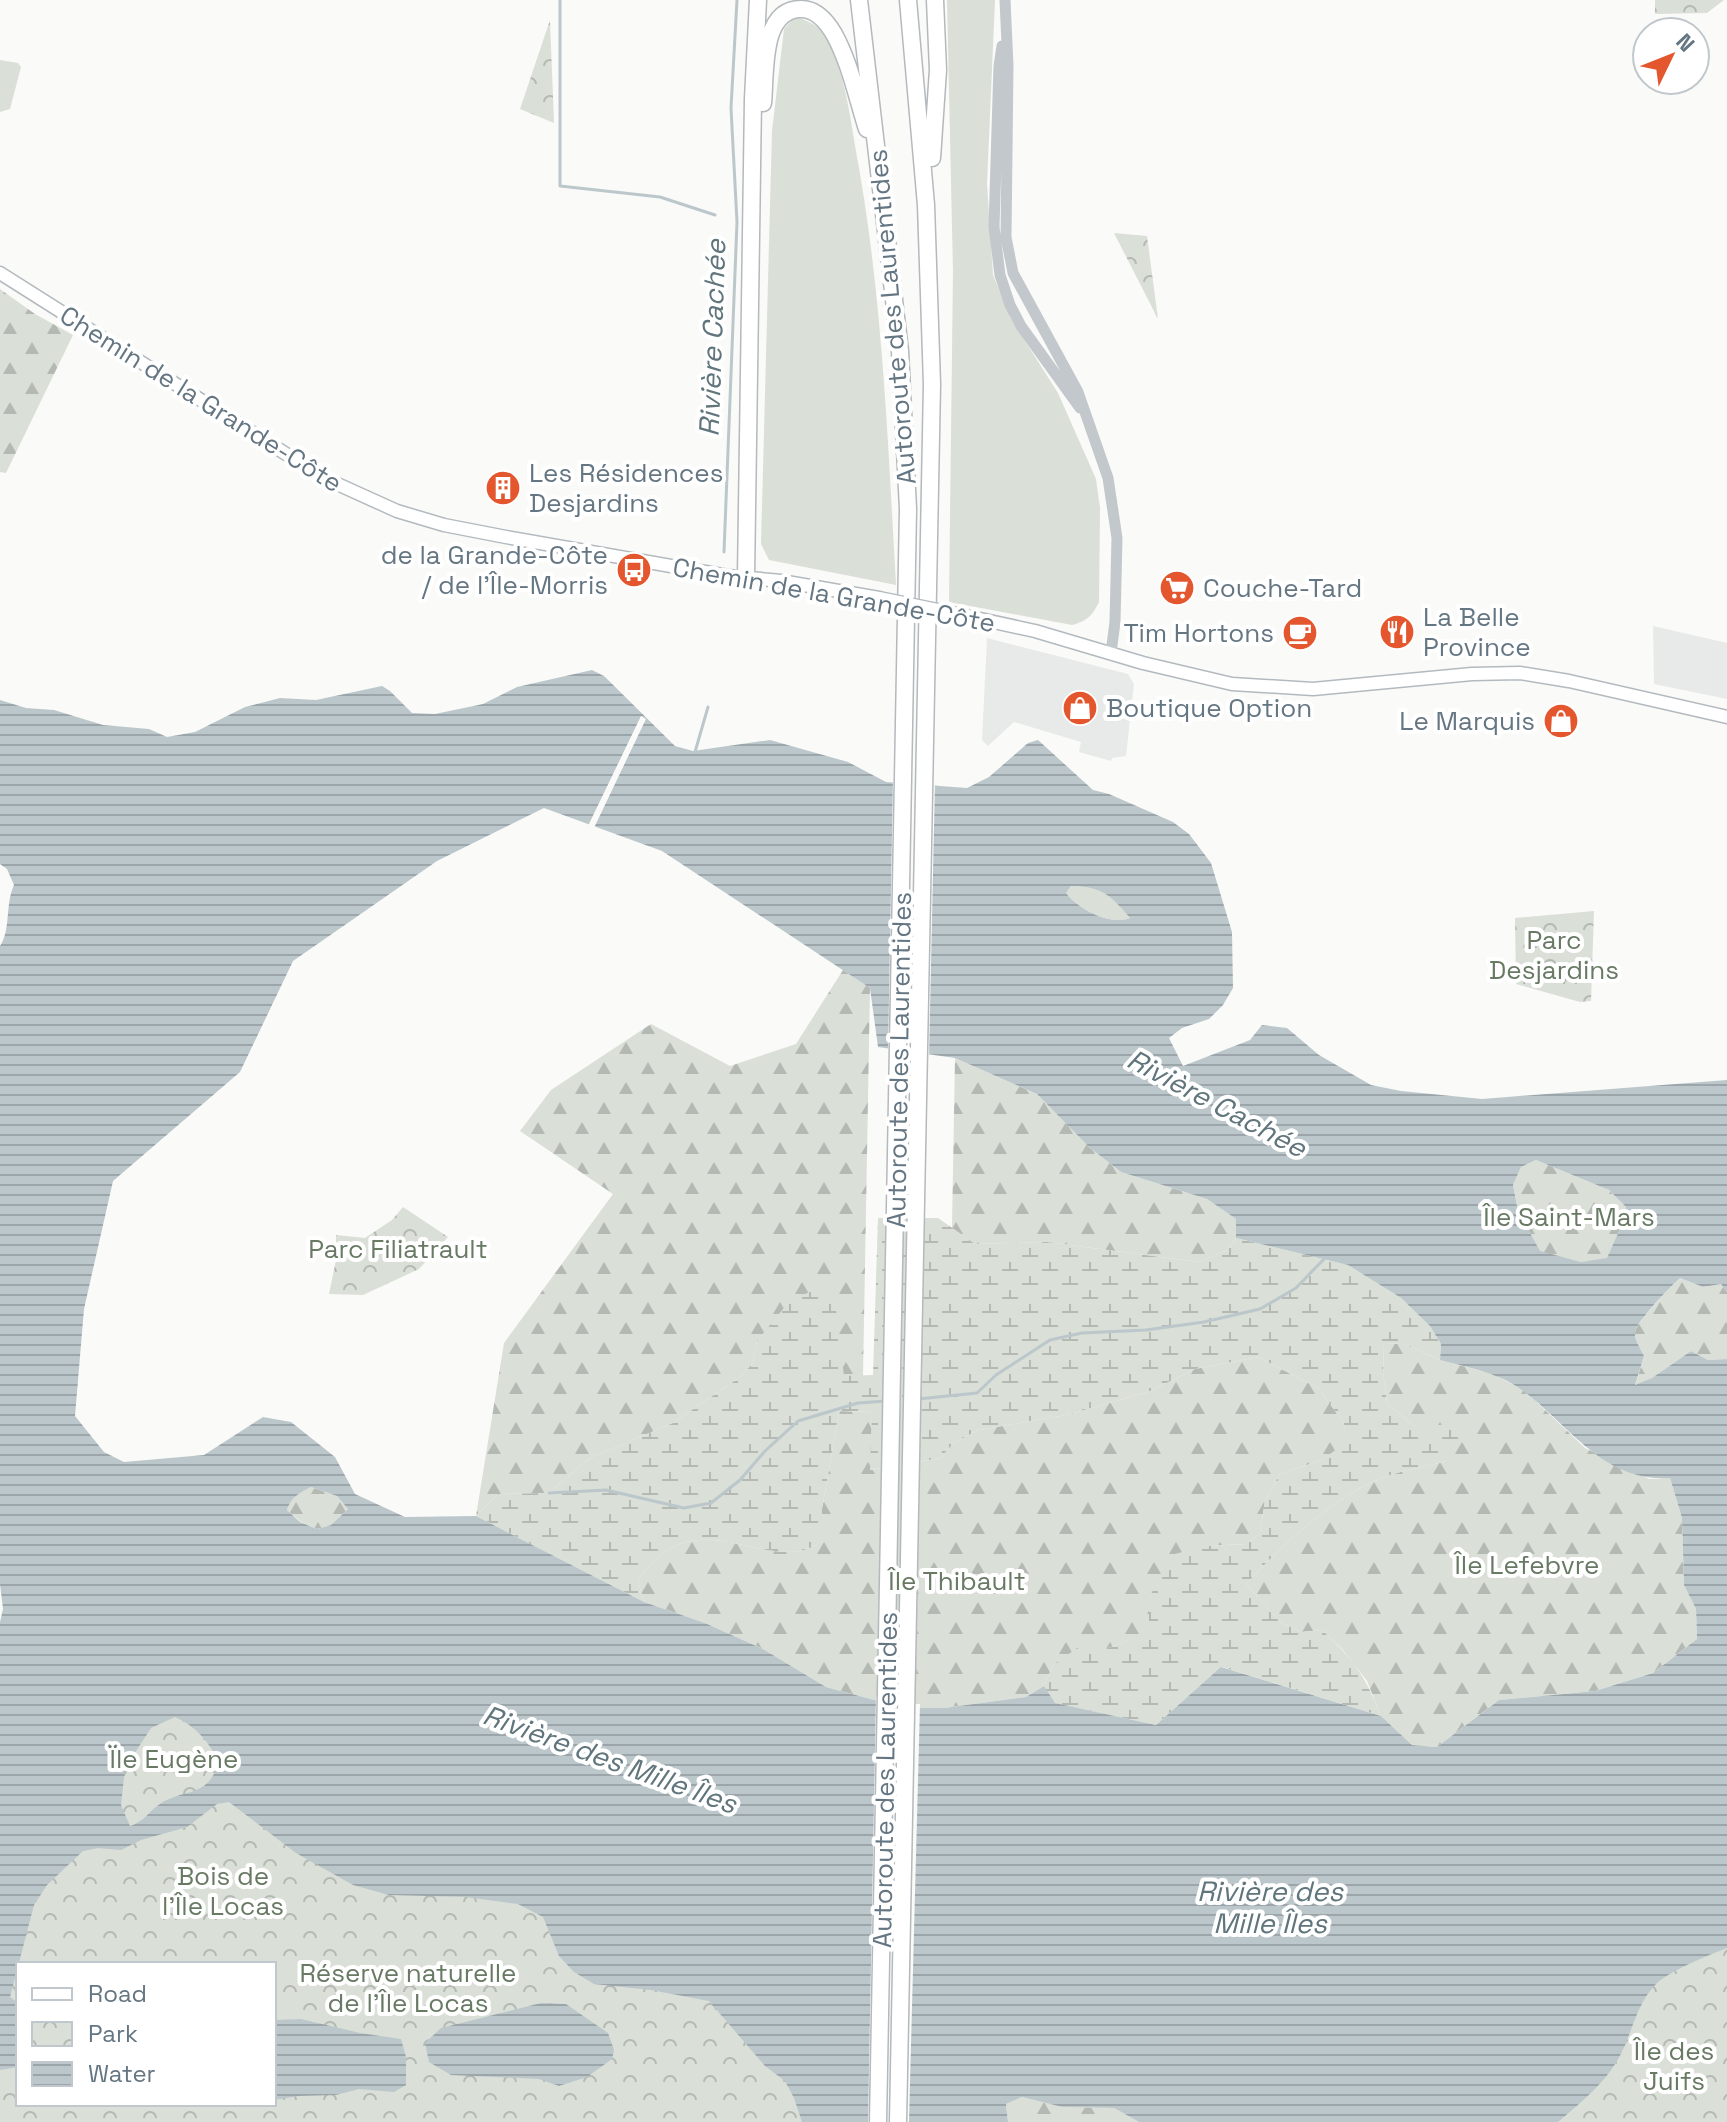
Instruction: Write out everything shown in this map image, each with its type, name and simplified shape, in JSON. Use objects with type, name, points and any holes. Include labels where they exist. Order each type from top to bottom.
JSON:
[{"type":"highway","points":[[746,577],[758,0]]},
{"type":"highway","name":"Autoroute des Laurentides","points":[[859,0],[897,315],[905,425],[908,551],[878,2122]]},
{"type":"highway","name":"Autoroute des Laurentides","points":[[898,2122],[932,392],[927,224],[908,0]]},
{"type":"highway","points":[[927,224],[938,70],[935,0]]},
{"type":"highway","points":[[752,240],[769,42],[775,22],[782,15],[799,9],[810,10],[830,28],[842,53],[879,166]]},
{"type":"main road","name":"Chemin de la Grande-Côte","points":[[0,273],[322,477],[365,499],[452,527],[879,598],[1035,631],[1219,682],[1280,688],[1366,686],[1478,674],[1531,674],[1727,717]]},
{"type":"street","points":[[1005,0],[999,66],[994,227],[997,263],[1007,297],[1021,326],[1087,419]]},
{"type":"street","points":[[1004,27],[1008,66],[1006,237],[1010,266],[1078,392],[1107,472],[1115,511],[1117,568],[1111,653]]},
{"type":"shaded area","points":[[1653,626],[1727,643],[1727,699],[1654,684]]},
{"type":"shaded area","points":[[987,638],[1128,674],[1134,684],[1126,756],[1112,758],[1111,761],[1079,752],[1081,742],[1014,722],[988,746],[982,740]]},
{"type":"green space","points":[[947,0],[995,0],[987,184],[993,275],[1011,319],[1058,393],[1096,479],[1100,508],[1099,602],[1088,617],[1072,625],[949,602],[953,271]]},
{"type":"green space","points":[[1655,0],[1724,0],[1707,13],[1655,14]]},
{"type":"green space","points":[[799,18],[822,31],[827,39],[844,86],[851,119],[874,272],[896,585],[769,560],[761,544],[772,131],[784,29],[792,20]]},
{"type":"green space","points":[[550,20],[554,123],[520,109]]},
{"type":"green space","points":[[0,60],[18,63],[21,67],[10,109],[0,112]]},
{"type":"green space","points":[[1114,233],[1147,236],[1158,319]]},
{"type":"green space","points":[[0,289],[35,314],[73,335],[6,473],[0,472]]},
{"type":"green space","points":[[1071,886],[1098,890],[1117,903],[1130,918],[1113,920],[1086,910],[1066,893]]},
{"type":"green space","name":"Parc Desjardins","points":[[1594,911],[1591,1001],[1580,1002],[1516,984],[1515,918]]},
{"type":"green space","points":[[843,970],[870,988],[863,1376],[844,1376],[757,1341],[753,1363],[740,1377],[673,1423],[588,1459],[549,1493],[498,1494],[476,1516],[504,1343],[613,1194],[520,1131],[551,1090],[651,1024],[730,1066],[796,1044]]},
{"type":"green space","points":[[955,1058],[1037,1094],[1089,1147],[1121,1172],[1207,1199],[1236,1219],[1236,1238],[1228,1250],[1198,1262],[1047,1242],[975,1244],[952,1228]]},
{"type":"green space","name":"Île Saint-Mars","points":[[1536,1160],[1609,1190],[1626,1207],[1607,1259],[1581,1262],[1540,1252],[1518,1211],[1513,1185],[1521,1167]]},
{"type":"green space","name":"Parc Filiatrault","points":[[403,1207],[448,1237],[419,1269],[363,1295],[329,1294],[336,1260],[336,1235],[365,1238],[392,1220]]},
{"type":"green space","points":[[878,1218],[938,1218],[975,1244],[1047,1242],[1198,1262],[1228,1250],[1236,1238],[1348,1265],[1401,1298],[1430,1326],[1441,1344],[1440,1360],[1404,1344],[1384,1343],[1383,1373],[1387,1403],[1415,1427],[1451,1424],[1459,1438],[1446,1461],[1393,1474],[1352,1493],[1313,1520],[1246,1584],[1280,1622],[1301,1632],[1322,1630],[1358,1670],[1381,1716],[1222,1667],[1156,1725],[1054,1703],[1044,1686],[1053,1665],[1080,1646],[1103,1650],[1149,1632],[1149,1597],[1175,1554],[1205,1546],[1246,1544],[1260,1533],[1265,1501],[1280,1474],[1322,1460],[1345,1443],[1344,1423],[1318,1388],[1258,1357],[1195,1369],[1148,1392],[1066,1415],[979,1430],[955,1442],[940,1458],[870,1470],[872,1412],[839,1411],[822,1509],[822,1541],[802,1551],[779,1552],[708,1540],[683,1543],[660,1555],[638,1581],[644,1602],[476,1516],[498,1494],[549,1493],[588,1459],[673,1423],[740,1377],[753,1363],[757,1341],[792,1298],[820,1289],[835,1301],[844,1376],[873,1375]]},
{"type":"green space","points":[[1680,1278],[1703,1287],[1721,1284],[1727,1292],[1727,1359],[1708,1360],[1691,1351],[1635,1386],[1644,1356],[1636,1338],[1637,1327]]},
{"type":"green space","name":"Île Lefebvre","points":[[1384,1343],[1404,1344],[1440,1360],[1493,1374],[1525,1391],[1585,1448],[1649,1479],[1670,1478],[1682,1518],[1684,1585],[1696,1609],[1697,1639],[1653,1673],[1595,1691],[1499,1700],[1437,1747],[1412,1745],[1381,1716],[1367,1681],[1342,1649],[1322,1630],[1301,1632],[1280,1622],[1246,1584],[1277,1552],[1332,1506],[1372,1482],[1446,1461],[1415,1427],[1387,1403],[1383,1373]]},
{"type":"green space","name":"Île Thibault","points":[[1258,1357],[1318,1388],[1344,1423],[1346,1443],[1322,1460],[1280,1474],[1265,1501],[1260,1533],[1246,1544],[1205,1546],[1149,1597],[1150,1632],[1053,1665],[1044,1686],[1026,1697],[944,1708],[904,1708],[826,1687],[763,1649],[705,1623],[644,1602],[638,1581],[660,1555],[683,1543],[708,1540],[779,1552],[802,1551],[822,1541],[822,1509],[839,1411],[872,1412],[871,1470],[940,1458],[955,1442],[979,1430],[1066,1415],[1148,1392],[1195,1369]]},
{"type":"green space","points":[[311,1487],[337,1496],[348,1509],[331,1525],[317,1529],[301,1522],[287,1510],[296,1496]]},
{"type":"green space","name":"Réserve naturelle de l'Île Locas","points":[[188,1692],[705,1949],[868,2122],[0,2122],[0,1899],[98,1746]]},
{"type":"green space","name":"Île des Juifs","points":[[1727,1909],[1727,2122],[1520,2122],[1629,1970]]},
{"type":"green space","points":[[1022,2097],[1062,2107],[1114,2108],[1139,2122],[1008,2122],[1006,2104]]},
{"type":"water","name":"Rivière des Mille Îles","points":[[592,670],[604,676],[675,746],[693,751],[770,740],[848,762],[886,782],[967,788],[989,777],[1028,743],[1038,740],[1093,790],[1173,822],[1189,834],[1211,863],[1232,932],[1233,988],[1223,1005],[1209,1019],[1182,1028],[1169,1038],[1183,1066],[1250,1040],[1262,1025],[1287,1028],[1319,1055],[1371,1085],[1401,1091],[1482,1099],[1727,1080],[1727,1292],[1721,1284],[1703,1287],[1680,1278],[1662,1296],[1635,1332],[1644,1356],[1635,1385],[1652,1378],[1691,1351],[1708,1360],[1727,1359],[1727,1948],[1679,1969],[1656,1984],[1643,2001],[1611,2070],[1590,2094],[1558,2122],[1139,2122],[1114,2108],[1062,2107],[1022,2097],[1006,2104],[1008,2122],[802,2122],[785,2081],[765,2066],[709,2001],[651,1990],[594,1984],[574,1972],[559,1956],[543,1917],[518,1904],[466,1897],[389,1895],[353,1885],[296,1853],[229,1802],[217,1804],[187,1827],[141,1840],[121,1850],[98,1848],[83,1851],[47,1885],[34,1905],[19,1962],[16,1962],[10,1997],[16,2002],[16,2067],[0,2070],[0,1622],[3,1609],[0,1584],[0,946],[6,932],[14,885],[7,869],[0,864],[0,700],[26,708],[54,710],[103,725],[149,729],[167,737],[195,732],[245,707],[280,698],[316,700],[382,686],[412,713],[435,714],[483,704],[517,687]],"holes":[[[544,808],[662,851],[870,988],[878,1047],[955,1058],[1037,1094],[1089,1147],[1121,1172],[1207,1199],[1236,1219],[1236,1238],[1348,1265],[1401,1298],[1430,1326],[1441,1344],[1440,1360],[1485,1372],[1516,1386],[1608,1462],[1647,1477],[1670,1478],[1682,1518],[1684,1585],[1696,1609],[1697,1639],[1653,1673],[1595,1691],[1499,1700],[1437,1747],[1412,1745],[1381,1716],[1221,1667],[1156,1725],[1055,1703],[1044,1686],[1026,1697],[944,1708],[904,1708],[826,1687],[763,1649],[705,1623],[644,1602],[476,1516],[405,1517],[355,1494],[335,1457],[291,1422],[263,1417],[204,1455],[124,1462],[104,1452],[75,1416],[84,1309],[113,1181],[240,1072],[293,961],[437,861]],[[1071,886],[1098,890],[1111,898],[1130,918],[1104,918],[1078,905],[1066,893]],[[1536,1160],[1609,1190],[1626,1207],[1623,1222],[1607,1258],[1581,1262],[1540,1251],[1518,1211],[1513,1185],[1521,1167]],[[311,1487],[337,1496],[348,1509],[331,1525],[317,1529],[300,1522],[287,1510],[293,1499]],[[175,1717],[201,1735],[219,1762],[209,1782],[160,1804],[130,1826],[121,1805],[125,1768],[151,1728]]]},
{"type":"water","points":[[541,2003],[566,2004],[608,2033],[614,2050],[612,2059],[587,2077],[559,2086],[539,2079],[451,2075],[429,2062],[425,2043],[441,2028]]},
{"type":"water","points":[[301,2019],[401,2039],[406,2057],[406,2085],[394,2092],[359,2089],[336,2095],[276,2100],[276,2020]]},
{"type":"pier","points":[[641,716],[646,719],[593,830],[587,828]]},
{"type":"pier","points":[[893,779],[935,782],[929,1058],[888,1052]]},
{"type":"pier","points":[[876,1696],[905,1704],[920,1704],[909,2122],[868,2122]]},
{"type":"waterway","name":"Rivière Cachée","points":[[560,0],[560,186],[660,197],[715,215]]},
{"type":"waterway","name":"Rivière Cachée","points":[[724,552],[737,222],[731,108],[737,0]]},
{"type":"waterway","name":"Rivière Cachée","points":[[695,752],[708,707]]},
{"type":"waterway","points":[[918,1399],[977,1393],[996,1375],[1050,1340],[1082,1333],[1146,1330],[1204,1322],[1260,1309],[1296,1288],[1324,1259]]},
{"type":"waterway","points":[[549,1493],[606,1490],[684,1508],[711,1503],[740,1480],[765,1451],[798,1421],[858,1403],[886,1401]]},
{"type":"place","name":"Les Résidences Desjardins","points":[[503,488]]},
{"type":"place","name":"de la Grande-Côte / de l'Île-Morris","points":[[634,570]]},
{"type":"place","name":"Couche-Tard","points":[[1177,588]]},
{"type":"place","name":"La Belle Province","points":[[1397,632]]},
{"type":"place","name":"Tim Hortons","points":[[1300,633]]},
{"type":"place","name":"Boutique Option","points":[[1080,708]]},
{"type":"place","name":"Le Marquis","points":[[1561,721]]},
{"type":"park label","name":"Ïle Eugène","points":[[174,1759]]},
{"type":"park label","name":"Bois de l'Île Locas","points":[[223,1891]]}]
